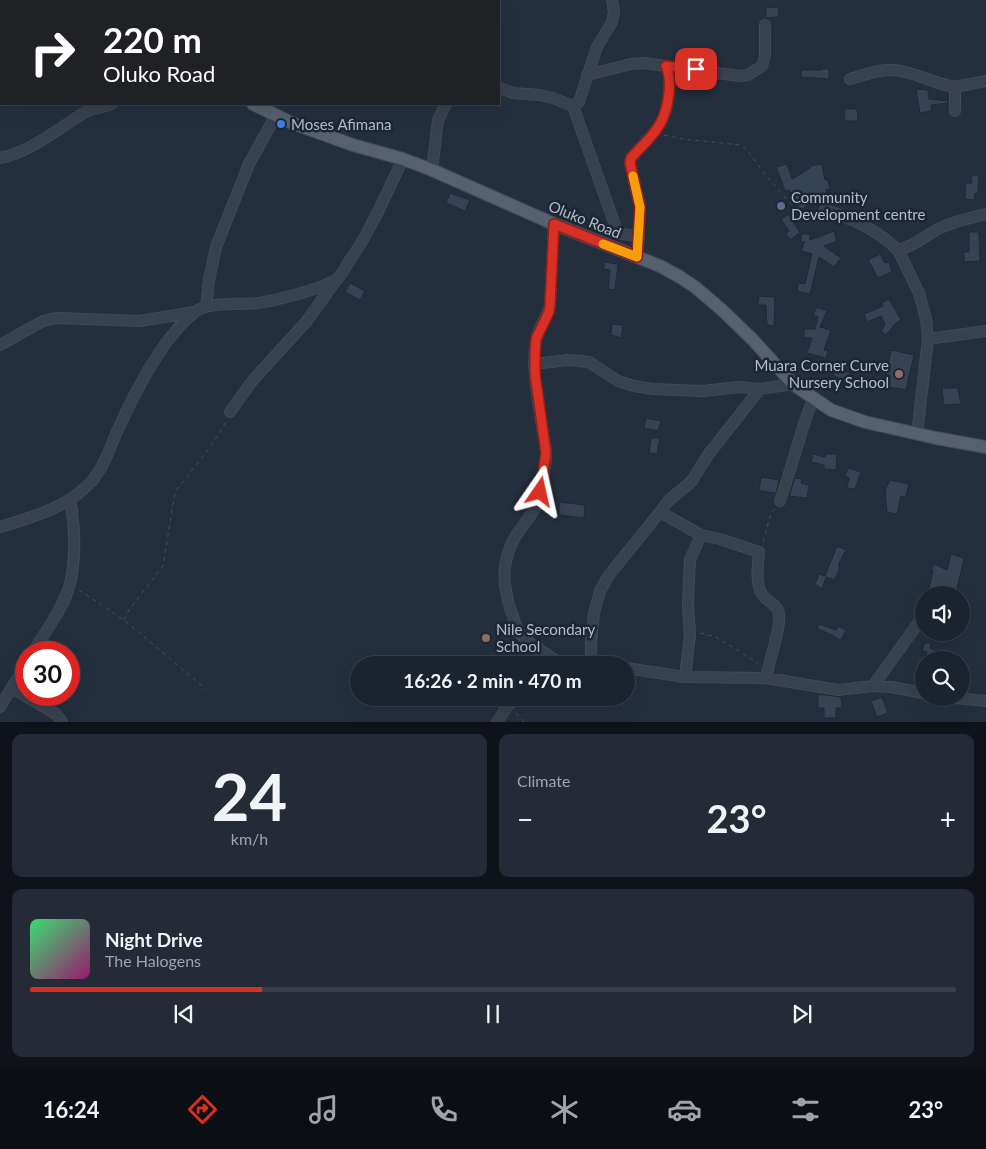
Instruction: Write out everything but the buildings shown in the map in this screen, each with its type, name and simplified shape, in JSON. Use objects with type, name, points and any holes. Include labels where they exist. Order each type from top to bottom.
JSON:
[{"type":"main road","name":"Oluko Road","points":[[255,105],[276,116],[353,145],[403,159],[432,170],[554,224],[660,266],[695,287],[753,340],[793,384],[831,410],[865,422],[986,447]]},
{"type":"street","points":[[573,106],[579,102],[597,47],[612,22],[614,12],[612,0]]},
{"type":"street","points":[[587,75],[631,64],[644,63],[739,76],[748,75],[762,66],[765,56],[765,25]]},
{"type":"street","points":[[637,257],[640,207],[630,163],[631,158],[654,133],[667,110],[670,82],[666,66]]},
{"type":"street","points":[[850,79],[870,73],[894,70],[954,87],[986,81]]},
{"type":"street","points":[[954,87],[954,111]]},
{"type":"street","points":[[500,88],[514,93],[553,98],[573,106],[617,231],[621,234],[639,236]]},
{"type":"street","points":[[0,158],[22,150],[62,128],[83,113],[109,105]]},
{"type":"street","points":[[432,170],[438,120],[446,105]]},
{"type":"street","points":[[206,307],[216,247],[249,164],[276,116]]},
{"type":"street","points":[[230,412],[253,380],[306,322],[362,243],[403,159]]},
{"type":"street","points":[[825,210],[851,218],[889,242],[898,250],[919,293],[926,318],[928,339],[917,434]]},
{"type":"street","points":[[898,250],[909,247],[940,228],[958,220],[986,214]]},
{"type":"street","points":[[551,656],[519,632],[508,602],[503,579],[508,552],[536,504],[546,453],[534,364],[536,339],[549,312],[550,305],[554,224]]},
{"type":"street","points":[[0,345],[42,321],[56,318],[140,321],[194,312],[206,307],[258,303],[278,299],[320,286],[338,278]]},
{"type":"street","points":[[0,526],[29,519],[70,499],[91,482],[154,362],[166,344],[194,312]]},
{"type":"street","points":[[928,339],[986,331]]},
{"type":"street","points":[[534,364],[568,360],[589,362],[618,381],[653,389],[703,391],[739,387],[760,389],[793,384]]},
{"type":"street","points":[[591,656],[594,613],[600,590],[609,575],[668,501],[690,482],[708,455],[760,389]]},
{"type":"street","points":[[780,501],[794,460],[802,428],[813,399]]},
{"type":"street","points":[[40,641],[70,586],[74,547],[70,499]]},
{"type":"street","points":[[660,512],[701,535],[734,543],[759,552],[757,566],[758,585],[761,593],[776,606],[779,612],[767,673]]},
{"type":"street","points":[[685,677],[690,635],[688,605],[690,560],[701,535]]},
{"type":"street","points":[[873,686],[915,627]]},
{"type":"street","points":[[537,656],[538,647]]},
{"type":"street","points":[[635,669],[685,677],[767,673],[838,690],[873,686],[915,691]]},
{"type":"street","points":[[0,707],[15,683]]},
{"type":"street","points":[[12,688],[56,714],[62,722]]},
{"type":"street","points":[[970,699],[986,701]]},
{"type":"street","points":[[497,722],[507,706]]},
{"type":"path","points":[[654,133],[683,139],[740,145],[747,150],[768,178],[800,214],[825,210]]},
{"type":"path","points":[[124,620],[129,610],[163,566],[174,492],[211,446],[222,430],[230,412]]},
{"type":"path","points":[[759,552],[768,532],[771,512],[780,501]]},
{"type":"path","points":[[70,586],[83,592],[124,620],[206,689]]},
{"type":"path","points":[[690,635],[700,632],[716,637],[767,673]]},
{"type":"path","points":[[509,706],[524,722]]},
{"type":"slow traffic","points":[[603,244],[637,257],[640,207],[633,176]]},
{"type":"place","name":"Moses Afimana","points":[[281,124]]},
{"type":"place","name":"Community Development centre","points":[[781,206]]},
{"type":"place","name":"Muara Corner Curve Nursery School","points":[[899,374]]},
{"type":"place","name":"Nile Secondary School","points":[[486,638]]},
{"type":"route","points":[[540,492],[546,453],[534,364],[536,339],[549,312],[554,224],[637,257],[640,207],[630,163],[631,158],[659,127],[664,118],[669,99],[670,82],[670,75],[666,66],[696,69]]}]
